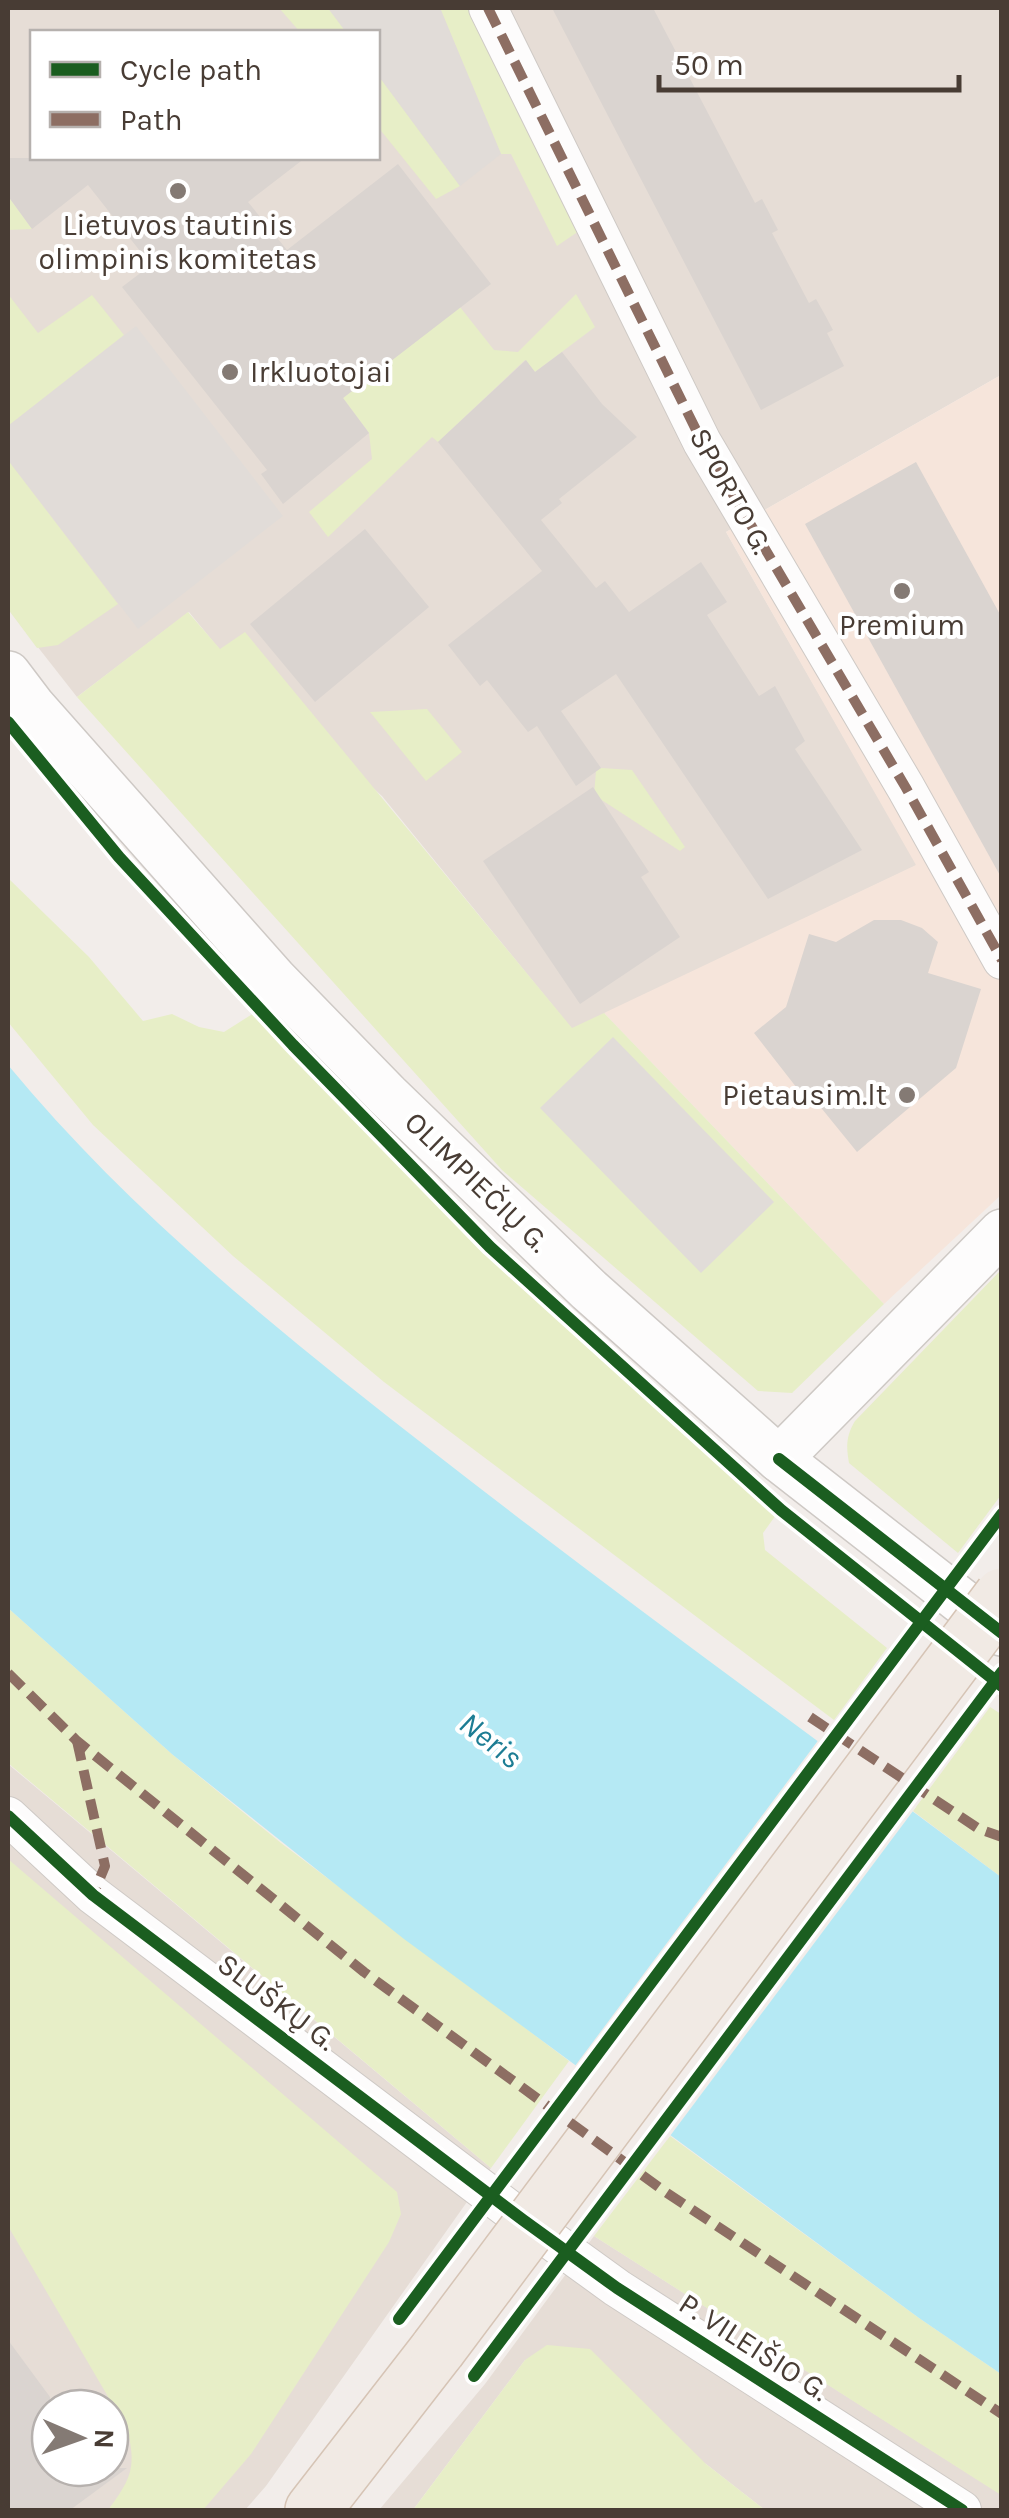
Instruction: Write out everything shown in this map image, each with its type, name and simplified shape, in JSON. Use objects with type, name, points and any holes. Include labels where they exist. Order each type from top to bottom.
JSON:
[{"type":"main road","points":[[314,2510],[1002,1596]]},
{"type":"street","name":"SPORTO G.","points":[[488,8],[702,442],[1002,960]]},
{"type":"street","name":"OLIMPIEČIŲ G.","points":[[8,674],[274,979],[387,1096],[590,1290],[780,1459],[1002,1633]]},
{"type":"street","points":[[780,1459],[1002,1232]]},
{"type":"street","name":"SLUŠKŲ G.","points":[[8,1816],[93,1895],[523,2220]]},
{"type":"street","name":"P. VILEIŠIO G.","points":[[523,2220],[616,2288],[962,2510]]},
{"type":"shaded area","points":[[8,8],[1001,8],[1001,375],[726,532],[917,865],[572,1029],[382,796],[220,650],[189,612],[77,697],[8,609]]},
{"type":"shaded area","points":[[328,8],[440,8],[501,154],[460,186],[380,78],[380,30],[344,30]]},
{"type":"shaded area","points":[[136,326],[283,516],[138,629],[8,460],[8,426]]},
{"type":"shaded area","points":[[1001,375],[1001,1195],[884,1304],[604,1013],[916,865],[726,532]]},
{"type":"shaded area","points":[[613,1037],[774,1202],[701,1273],[540,1108]]},
{"type":"shaded area","points":[[8,1764],[491,2168],[266,2486],[245,2510],[8,2510]]},
{"type":"shaded area","points":[[594,2236],[1002,2495],[1001,2510],[765,2510],[706,2464],[525,2360],[413,2510],[379,2510],[485,2384]]},
{"type":"green space","points":[[279,8],[328,8],[344,30],[298,30]]},
{"type":"green space","points":[[440,8],[470,8],[579,231],[557,246],[511,154],[501,154]]},
{"type":"green space","points":[[380,78],[460,186],[436,199],[380,129]]},
{"type":"green space","points":[[8,196],[32,229],[8,230]]},
{"type":"green space","points":[[8,294],[38,333],[92,295],[124,335],[8,426]]},
{"type":"green space","points":[[576,294],[595,327],[535,372],[525,360],[438,442],[432,437],[328,537],[309,512],[372,459],[369,433],[343,398],[460,307],[494,350],[518,352]]},
{"type":"green space","points":[[8,460],[118,604],[58,645],[37,648],[8,609]]},
{"type":"green space","points":[[188,612],[220,649],[245,632],[572,1028],[604,1013],[884,1304],[792,1393],[758,1391],[502,1170],[77,697]]},
{"type":"green space","points":[[427,709],[462,752],[426,781],[370,712]]},
{"type":"green space","points":[[632,770],[685,847],[680,851],[594,795],[596,771]]},
{"type":"green space","points":[[8,878],[89,957],[143,1021],[172,1014],[199,1027],[224,1032],[254,1013],[494,1261],[776,1515],[763,1533],[765,1550],[887,1648],[834,1720],[384,1382],[233,1256],[93,1125],[8,1022]]},
{"type":"green space","points":[[1001,1270],[1001,1495],[958,1553],[849,1463],[848,1441],[855,1421]]},
{"type":"green space","points":[[8,1608],[173,1755],[281,1843],[569,2061],[491,2168],[8,1763]]},
{"type":"green space","points":[[990,1707],[1001,1714],[1001,1877],[913,1811]]},
{"type":"green space","points":[[8,1859],[397,2192],[401,2214],[389,2242],[251,2454],[203,2510],[108,2510],[123,2488],[130,2488],[130,2388],[103,2388],[8,2226]]},
{"type":"green space","points":[[670,2136],[1001,2374],[1001,2495],[594,2236]]},
{"type":"green space","points":[[547,2345],[590,2349],[706,2464],[765,2510],[413,2510],[525,2360]]},
{"type":"water","name":"Neris","points":[[8,1065],[104,1171],[156,1221],[319,1362],[573,1559],[1001,1877],[1001,2374],[919,2318],[404,1939],[173,1755],[8,1608]]},
{"type":"pier","points":[[820,1738],[916,1807],[667,2140],[572,2070]]},
{"type":"building","points":[[552,8],[653,8],[755,203],[762,199],[778,230],[772,233],[809,303],[816,299],[825,315],[833,330],[827,333],[844,366],[761,410]]},
{"type":"building","points":[[8,158],[302,160],[248,202],[287,250],[398,164],[491,284],[343,398],[369,433],[283,504],[261,474],[267,470],[122,287],[151,265],[88,185],[32,229],[8,196]]},
{"type":"building","points":[[562,352],[602,404],[637,437],[559,499],[562,503],[541,520],[596,588],[605,581],[629,612],[701,562],[727,602],[707,615],[759,696],[775,686],[805,741],[795,749],[862,850],[768,899],[616,674],[561,711],[601,768],[576,786],[537,726],[528,732],[487,680],[480,686],[448,645],[542,571],[438,442],[526,360],[535,372]]},
{"type":"building","name":"Premium","points":[[916,462],[1002,618],[1002,879],[805,524]]},
{"type":"building","points":[[365,529],[429,607],[315,702],[250,624]]},
{"type":"building","points":[[593,787],[649,872],[641,877],[680,937],[580,1004],[483,861]]},
{"type":"building","points":[[874,920],[901,920],[922,928],[938,942],[928,973],[981,989],[956,1068],[857,1152],[805,1088],[800,1092],[754,1033],[786,1007],[809,934],[836,942]]},
{"type":"building","points":[[8,2340],[43,2388],[30,2388],[30,2488],[100,2488],[70,2510],[8,2510]]},
{"type":"marked path","points":[[488,8],[702,442],[906,788],[1002,960]]},
{"type":"marked path","points":[[8,1673],[77,1741],[364,1972],[664,2191],[1002,2414]]},
{"type":"marked path","points":[[810,1717],[979,1829],[1002,1837]]},
{"type":"marked path","points":[[77,1741],[105,1866],[93,1895]]},
{"type":"cycle path","points":[[8,722],[119,857],[293,1045],[490,1247],[781,1510],[1002,1686]]},
{"type":"cycle path","points":[[779,1459],[1002,1633]]},
{"type":"cycle path","points":[[399,2319],[1002,1514]]},
{"type":"cycle path","points":[[474,2376],[1002,1672]]},
{"type":"cycle path","points":[[8,1816],[93,1895],[523,2220],[617,2288],[962,2510]]},
{"type":"place","name":"Lietuvos tautinis olimpinis komitetas","points":[[178,191]]},
{"type":"place","name":"Irkluotojai","points":[[230,372]]},
{"type":"place","name":"Premium","points":[[902,591]]},
{"type":"place","name":"Pietausim.lt","points":[[907,1095]]}]
